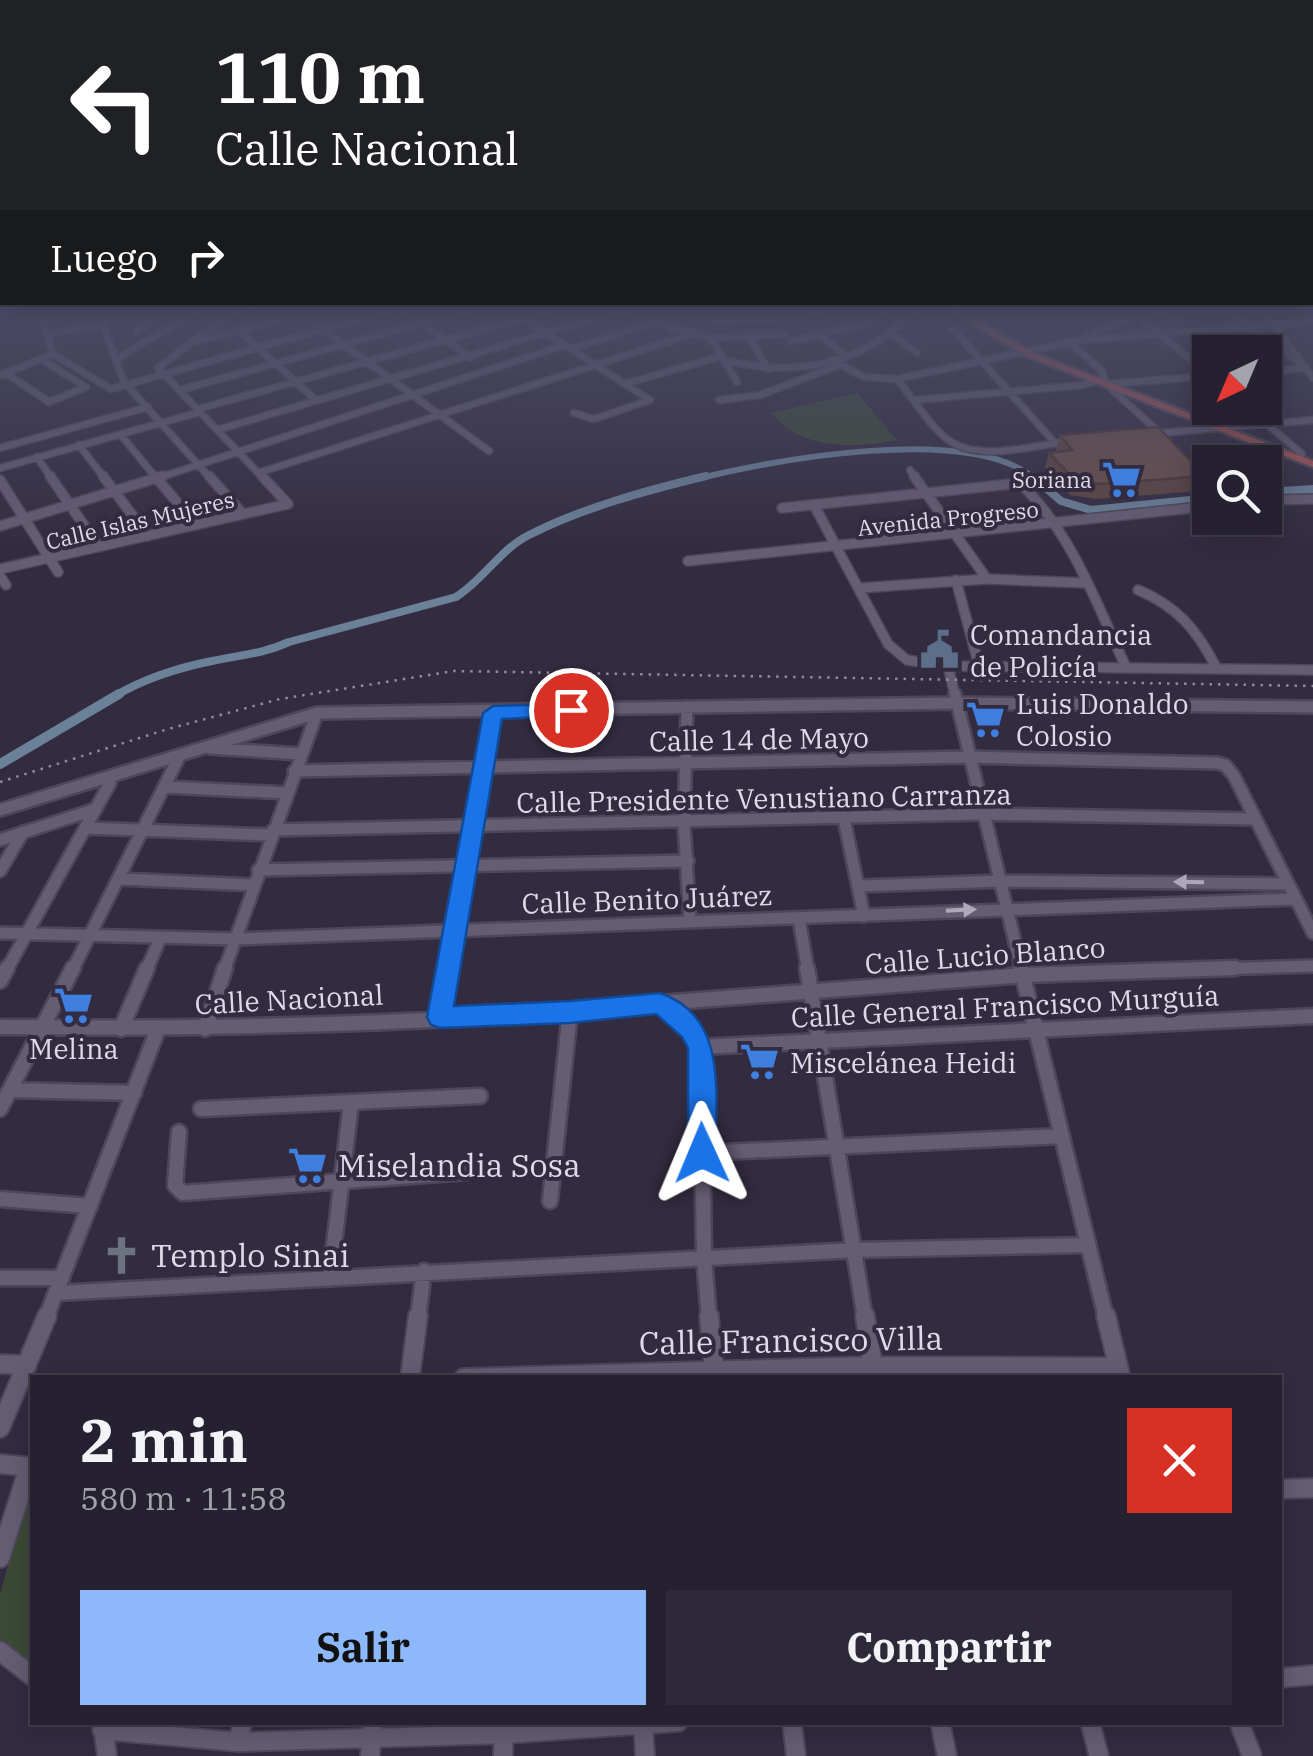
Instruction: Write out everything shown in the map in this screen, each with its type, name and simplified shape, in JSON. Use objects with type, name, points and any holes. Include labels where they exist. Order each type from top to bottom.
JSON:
[{"type":"main road","points":[[1122,388],[1309,459]]},
{"type":"street","points":[[25,388],[48,402],[84,388]]},
{"type":"street","points":[[130,388],[243,514]]},
{"type":"street","points":[[188,388],[180,390],[258,473],[528,388]]},
{"type":"street","points":[[0,468],[275,388]]},
{"type":"street","points":[[303,388],[316,400]]},
{"type":"street","points":[[217,430],[355,388]]},
{"type":"street","points":[[401,388],[489,451]]},
{"type":"street","points":[[0,526],[433,388]]},
{"type":"street","points":[[574,413],[594,419],[649,401],[634,388]]},
{"type":"street","points":[[719,400],[775,388]]},
{"type":"street","points":[[905,388],[944,436],[962,447],[1072,441]]},
{"type":"street","points":[[1006,388],[1055,443]]},
{"type":"street","points":[[914,400],[1049,388]]},
{"type":"street","points":[[1113,388],[1160,433]]},
{"type":"street","points":[[0,448],[148,408]]},
{"type":"street","points":[[1282,422],[1313,420]]},
{"type":"street","points":[[1142,434],[1245,425]]},
{"type":"street","points":[[1268,425],[1309,459]]},
{"type":"street","points":[[120,434],[196,525]]},
{"type":"street","points":[[79,446],[148,536]]},
{"type":"street","points":[[36,458],[99,547]]},
{"type":"street","points":[[910,470],[987,579]]},
{"type":"street","name":"Calle Islas Mujeres","points":[[2,577],[50,558],[288,504],[258,473]]},
{"type":"street","points":[[0,480],[58,572]]},
{"type":"street","points":[[782,508],[1020,484],[1038,502],[1086,583],[1124,666]]},
{"type":"street","points":[[1282,500],[1313,499]]},
{"type":"street","points":[[814,504],[888,644],[907,660],[948,666],[1313,670]]},
{"type":"street","name":"Avenida Progreso","points":[[688,561],[1192,508]]},
{"type":"street","points":[[860,588],[987,579],[1086,583]]},
{"type":"street","points":[[956,580],[979,666]]},
{"type":"street","points":[[1138,590],[1189,618],[1216,667]]},
{"type":"street","points":[[948,666],[1120,1372]]},
{"type":"street","points":[[0,810],[317,714],[958,703],[1313,708]]},
{"type":"street","points":[[687,707],[684,824],[690,922]]},
{"type":"street","points":[[440,1017],[493,713]]},
{"type":"street","points":[[205,1029],[258,870],[317,714]]},
{"type":"street","points":[[198,748],[300,754]]},
{"type":"street","points":[[0,1108],[120,879],[180,754]]},
{"type":"street","name":"Calle 14 de Mayo","points":[[294,772],[968,757],[1225,765],[1256,819]]},
{"type":"street","points":[[0,981],[110,784]]},
{"type":"street","points":[[166,787],[287,792]]},
{"type":"street","points":[[0,840],[96,809]]},
{"type":"street","name":"Calle Presidente Venustiano Carranza","points":[[87,828],[272,832],[982,814],[1256,819]]},
{"type":"street","points":[[844,819],[864,916]]},
{"type":"street","points":[[1256,819],[1313,933]]},
{"type":"street","points":[[0,871],[23,832]]},
{"type":"street","points":[[258,870],[688,862]]},
{"type":"street","points":[[120,879],[254,885]]},
{"type":"street","points":[[860,886],[1287,884]]},
{"type":"street","name":"Calle Benito Juárez","points":[[0,933],[235,938],[1295,900]]},
{"type":"street","points":[[799,918],[873,1366]]},
{"type":"street","points":[[121,1029],[160,939]]},
{"type":"street","name":"Calle Lucio Blanco","points":[[660,1003],[1024,975],[1313,966]]},
{"type":"street","points":[[660,1003],[691,1029],[701,1048],[704,1258],[714,1370]]},
{"type":"street","name":"Calle Nacional","points":[[0,1028],[205,1029],[570,1012],[660,1003]]},
{"type":"street","points":[[550,1201],[570,1012]]},
{"type":"street","name":"Calle General Francisco Murguía","points":[[701,1048],[1313,1016]]},
{"type":"street","points":[[0,1428],[60,1286],[158,1030]]},
{"type":"street","points":[[10,1090],[134,1093]]},
{"type":"street","points":[[201,1109],[480,1096]]},
{"type":"street","points":[[330,1278],[351,1103]]},
{"type":"street","points":[[179,1132],[175,1185],[180,1192],[467,1172]]},
{"type":"street","points":[[702,1153],[1061,1136]]},
{"type":"street","points":[[0,1199],[90,1206]]},
{"type":"street","points":[[0,1278],[60,1286],[330,1278],[856,1250],[1087,1245]]},
{"type":"street","points":[[410,1375],[424,1271]]},
{"type":"street","points":[[0,1364],[26,1365]]},
{"type":"street","name":"Calle Francisco Villa","points":[[644,1375],[873,1366],[1120,1372]]},
{"type":"street","points":[[0,1464],[30,1467]]},
{"type":"street","points":[[0,1558],[30,1470]]},
{"type":"street","points":[[1282,1489],[1313,1488]]},
{"type":"street","points":[[0,1651],[30,1674]]},
{"type":"street","points":[[1282,1678],[1313,1675]]},
{"type":"street","points":[[107,1756],[100,1725],[372,1738],[608,1725]]},
{"type":"street","points":[[643,1725],[645,1756]]},
{"type":"street","points":[[792,1725],[796,1756]]},
{"type":"street","points":[[941,1725],[946,1756]]},
{"type":"street","points":[[1091,1725],[1099,1756]]},
{"type":"street","points":[[1240,1725],[1252,1756]]},
{"type":"street","points":[[503,1756],[504,1728]]},
{"type":"green space","points":[[857,393],[897,440],[864,445],[830,444],[797,434],[771,413]]},
{"type":"green space","points":[[30,1487],[30,1663],[0,1643],[0,1594]]},
{"type":"building","name":"Soriana","points":[[1158,427],[1192,462],[1192,477],[1101,484],[1075,480],[1049,453],[1072,450],[1060,435]]},
{"type":"waterway","points":[[696,479],[820,456],[920,449],[966,453],[1005,462],[1035,479]]},
{"type":"waterway","points":[[115,696],[174,670],[260,652],[456,597],[527,536],[592,508],[706,476]]},
{"type":"waterway","points":[[1032,476],[1061,501],[1091,510],[1192,500]]},
{"type":"waterway","points":[[1282,491],[1313,489]]},
{"type":"waterway","points":[[0,764],[119,694]]},
{"type":"railway","points":[[0,782],[168,729],[280,699],[454,671],[1313,686]]},
{"type":"place","name":"Soriana","points":[[1122,479]]},
{"type":"place","name":"Comandancia de Policía","points":[[940,650]]},
{"type":"place","name":"Luis Donaldo Colosio","points":[[986,719]]},
{"type":"place","name":"Melina","points":[[74,1005]]},
{"type":"place","name":"Miscelánea Heidi","points":[[760,1062]]},
{"type":"place","name":"Miselandia Sosa","points":[[308,1165]]},
{"type":"place","name":"Templo Sinai","points":[[121,1255]]},
{"type":"route","points":[[571,710],[493,713],[440,1017],[570,1012],[660,1003],[691,1029],[701,1048],[702,1153]]}]
